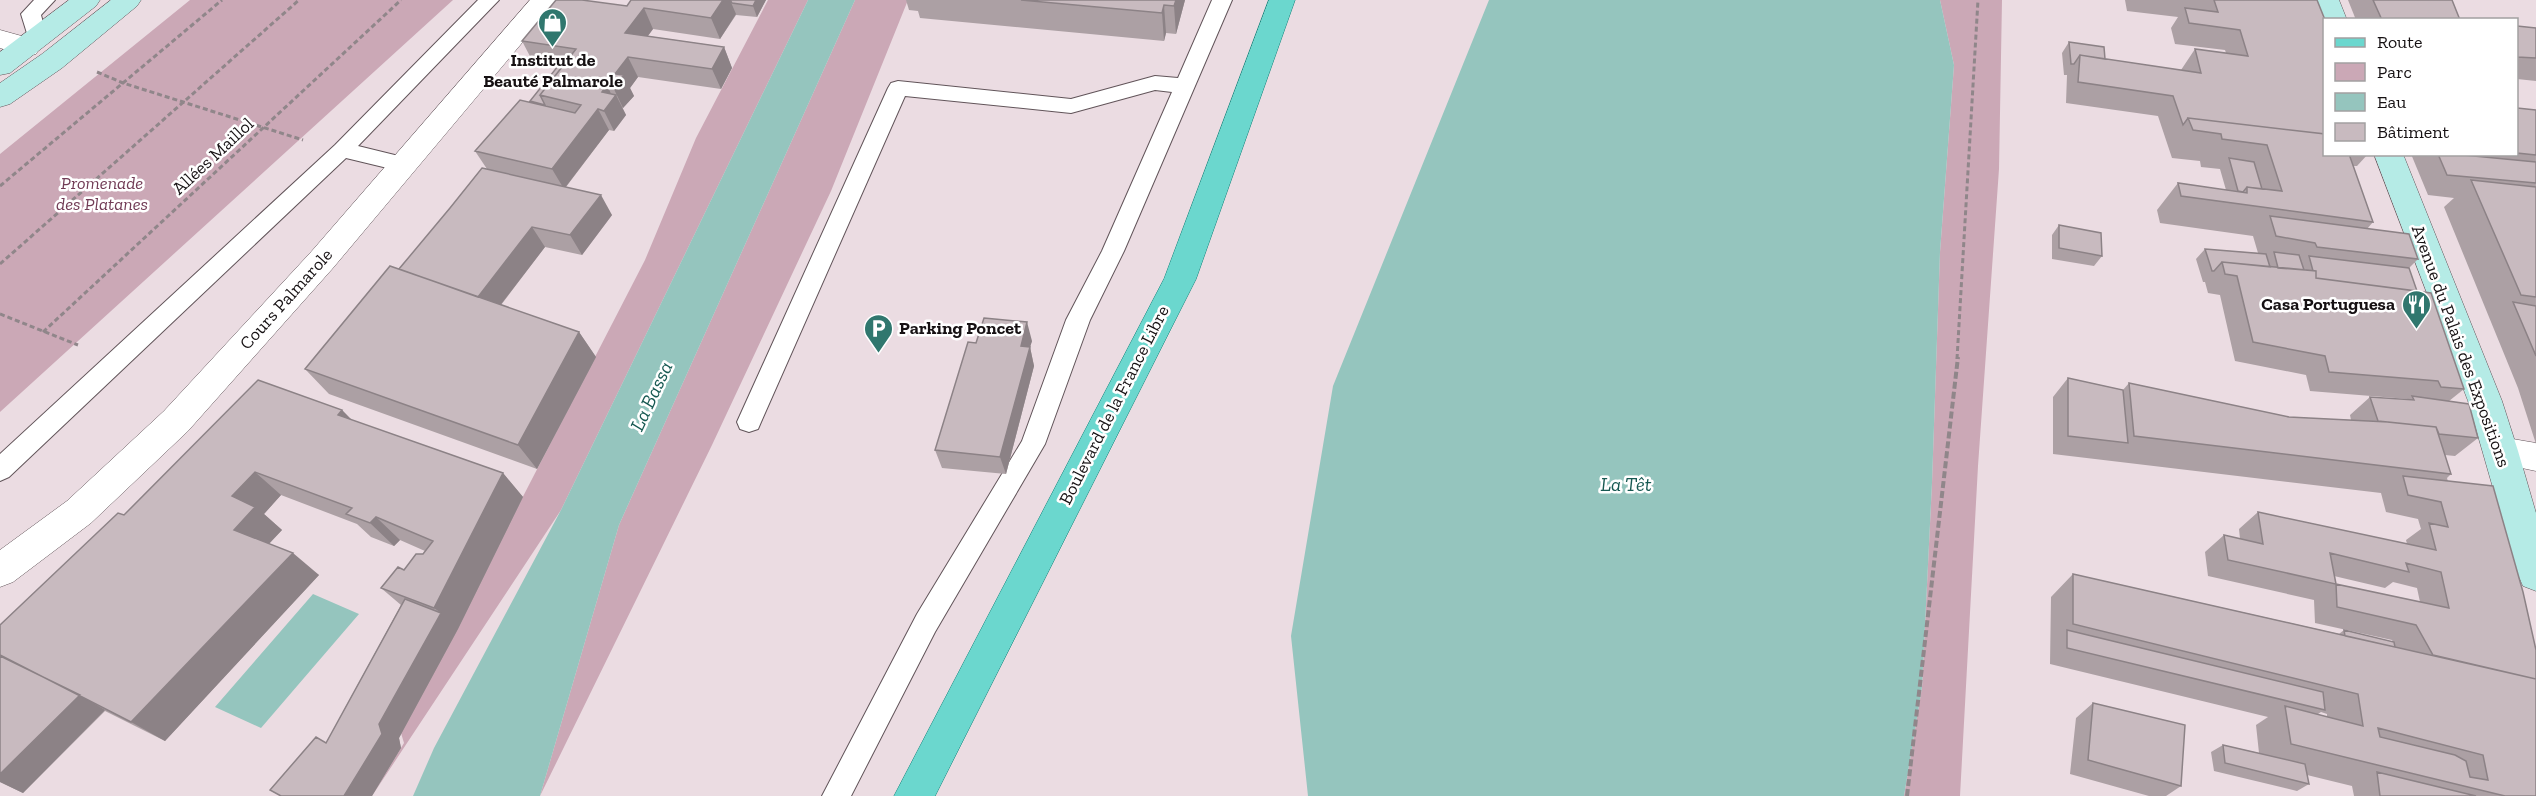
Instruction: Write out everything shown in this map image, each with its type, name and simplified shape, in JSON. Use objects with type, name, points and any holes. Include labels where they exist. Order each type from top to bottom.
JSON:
[{"type":"main road","points":[[0,66],[87,0]]},
{"type":"main road","points":[[0,97],[52,61],[128,0]]},
{"type":"main road","name":"Boulevard de la France Libre","points":[[914,796],[1180,279],[1281,0]]},
{"type":"main road","points":[[2326,0],[2333,18]]},
{"type":"main road","name":"Avenue du Palais des Expositions","points":[[2389,156],[2485,401],[2502,451],[2536,575]]},
{"type":"street","name":"Cours Palmarole","points":[[0,571],[79,512],[176,421],[322,260],[545,0]]},
{"type":"street","points":[[0,39],[31,43]]},
{"type":"street","points":[[2502,451],[2536,458]]},
{"type":"lane","points":[[31,43],[31,14],[45,0]]},
{"type":"lane","points":[[0,470],[342,150],[489,0]]},
{"type":"lane","points":[[836,796],[926,623],[1033,444],[1078,320],[1113,251],[1222,0]]},
{"type":"lane","points":[[749,422],[898,88],[1071,106],[1155,83],[1184,86]]},
{"type":"lane","points":[[342,150],[404,164]]},
{"type":"path","points":[[0,186],[222,0]]},
{"type":"path","points":[[0,264],[299,0]]},
{"type":"path","name":"Allées Maillol","points":[[43,332],[402,0]]},
{"type":"path","points":[[1907,796],[1960,337],[1978,0]]},
{"type":"path","points":[[95,71],[123,83],[262,128],[342,150]]},
{"type":"path","points":[[0,314],[78,344],[70,352]]},
{"type":"green space","name":"Promenade des Platanes","points":[[190,0],[453,0],[0,412],[0,154]]},
{"type":"green space","points":[[768,0],[808,0],[561,510],[372,796],[404,743],[401,733],[645,260],[696,138]]},
{"type":"green space","points":[[855,0],[908,0],[831,191],[712,445],[540,796],[619,525]]},
{"type":"green space","points":[[1940,0],[2002,0],[1999,169],[1978,466],[1960,796],[1904,796],[1922,687],[1940,252],[1954,65]]},
{"type":"water","name":"La Bassa","points":[[808,0],[855,0],[619,525],[540,796],[413,796],[434,748],[561,510]]},
{"type":"water","name":"La Têt","points":[[1489,0],[1940,0],[1954,65],[1940,252],[1922,687],[1904,796],[1308,796],[1291,636],[1333,386]]},
{"type":"water","points":[[313,594],[359,614],[261,728],[215,707]]},
{"type":"building","points":[[556,0],[582,0],[627,6],[631,0],[723,0],[711,18],[644,8],[625,33],[724,47],[712,69],[628,57],[615,74],[624,75],[613,87],[607,85],[602,92],[616,95],[604,111],[598,109],[552,169],[475,151],[520,100],[575,113],[581,105],[540,95],[576,49],[522,41]]},
{"type":"building","points":[[730,0],[756,0],[753,6],[732,3]]},
{"type":"building","points":[[1021,0],[1176,0],[1174,6],[1164,5],[1162,13]]},
{"type":"building","points":[[2214,0],[2317,0],[2324,18],[2323,134],[2188,118],[2183,125],[2173,96],[2078,82],[2080,55],[2201,73],[2195,49],[2248,56],[2240,30],[2189,23],[2185,8],[2218,12]]},
{"type":"building","points":[[2373,0],[2452,0],[2459,18],[2381,18]]},
{"type":"building","points":[[2518,26],[2536,28],[2536,58],[2518,57]]},
{"type":"building","points":[[2069,42],[2104,47],[2105,59],[2080,55],[2074,64],[2071,64]]},
{"type":"building","points":[[566,56],[570,57],[540,95],[545,105],[530,101]]},
{"type":"building","points":[[2518,108],[2536,110],[2536,155],[2518,153]]},
{"type":"building","points":[[2188,118],[2323,134],[2323,156],[2350,156],[2373,222],[2181,196],[2178,183],[2247,193],[2247,187],[2282,191],[2267,145],[2222,139],[2221,134],[2193,130]]},
{"type":"building","points":[[2439,156],[2474,156],[2536,162],[2536,183],[2447,175]]},
{"type":"building","points":[[2229,158],[2254,162],[2262,189],[2247,187],[2243,192],[2238,191]]},
{"type":"building","points":[[482,168],[601,195],[570,235],[532,227],[478,297],[399,269],[450,208]]},
{"type":"building","points":[[2471,180],[2536,187],[2536,297],[2521,295]]},
{"type":"building","points":[[2270,216],[2409,234],[2418,259],[2317,247],[2315,243],[2276,236]]},
{"type":"building","points":[[2059,225],[2101,233],[2102,256],[2059,248]]},
{"type":"building","points":[[2205,249],[2266,254],[2270,267],[2222,262],[2212,271]]},
{"type":"building","points":[[2274,252],[2299,255],[2304,270],[2278,268]]},
{"type":"building","points":[[2309,256],[2409,268],[2417,291],[2316,278],[2316,271],[2313,271]]},
{"type":"building","points":[[2222,262],[2316,271],[2316,278],[2431,293],[2464,389],[2441,387],[2438,381],[2329,372],[2325,356],[2253,342],[2237,276],[2225,274]]},
{"type":"building","points":[[390,266],[579,332],[518,445],[305,369]]},
{"type":"building","points":[[2513,302],[2536,306],[2536,356]]},
{"type":"building","points":[[984,318],[1027,322],[1021,346],[1030,347],[1000,457],[935,450],[968,342],[976,343]]},
{"type":"building","points":[[2068,378],[2123,390],[2128,443],[2068,436]]},
{"type":"building","points":[[258,380],[342,410],[338,415],[503,473],[434,608],[381,588],[398,567],[404,570],[416,554],[423,554],[433,541],[376,517],[370,523],[346,514],[352,508],[255,472],[232,496],[255,507],[234,530],[293,553],[131,722],[0,655],[0,625],[118,513],[124,515]]},
{"type":"building","points":[[2129,383],[2289,417],[2436,427],[2451,474],[2134,436]]},
{"type":"building","points":[[2412,396],[2469,404],[2478,438],[2439,434],[2436,427],[2378,421],[2370,397],[2414,400]]},
{"type":"building","points":[[2403,476],[2493,486],[2523,592],[2536,650],[2536,679],[2433,655],[2416,625],[2337,607],[2336,584],[2228,560],[2224,535],[2263,544],[2258,512],[2436,550],[2429,523],[2448,527],[2441,502],[2408,495]],"holes":[[[2330,553],[2409,572],[2406,563],[2441,572],[2449,608],[2336,584]]]},
{"type":"building","points":[[2073,574],[2536,679],[2536,796],[2505,796],[2291,744],[2285,706],[2363,726],[2358,694],[2073,624]],"holes":[[[2378,728],[2483,755],[2488,780],[2470,777],[2466,761],[2455,755],[2380,737]]]},
{"type":"building","points":[[405,599],[441,613],[379,724],[382,734],[344,796],[281,796],[270,790],[316,737],[326,743]]},
{"type":"building","points":[[2067,630],[2323,692],[2325,710],[2067,648]]},
{"type":"building","points":[[2344,630],[2394,642],[2395,647],[2345,636]]},
{"type":"building","points":[[0,656],[80,695],[0,774]]},
{"type":"building","points":[[2093,703],[2185,725],[2181,786],[2088,760]]},
{"type":"building","points":[[2223,745],[2305,764],[2309,784],[2225,763]]},
{"type":"building","points":[[2377,772],[2476,796],[2380,796]]},
{"type":"place","name":"Institut de Beauté Palmarole","points":[[553,48]]},
{"type":"place","name":"Casa Portuguesa","points":[[2416,330]]},
{"type":"place","name":"Parking Poncet","points":[[878,354]]}]
